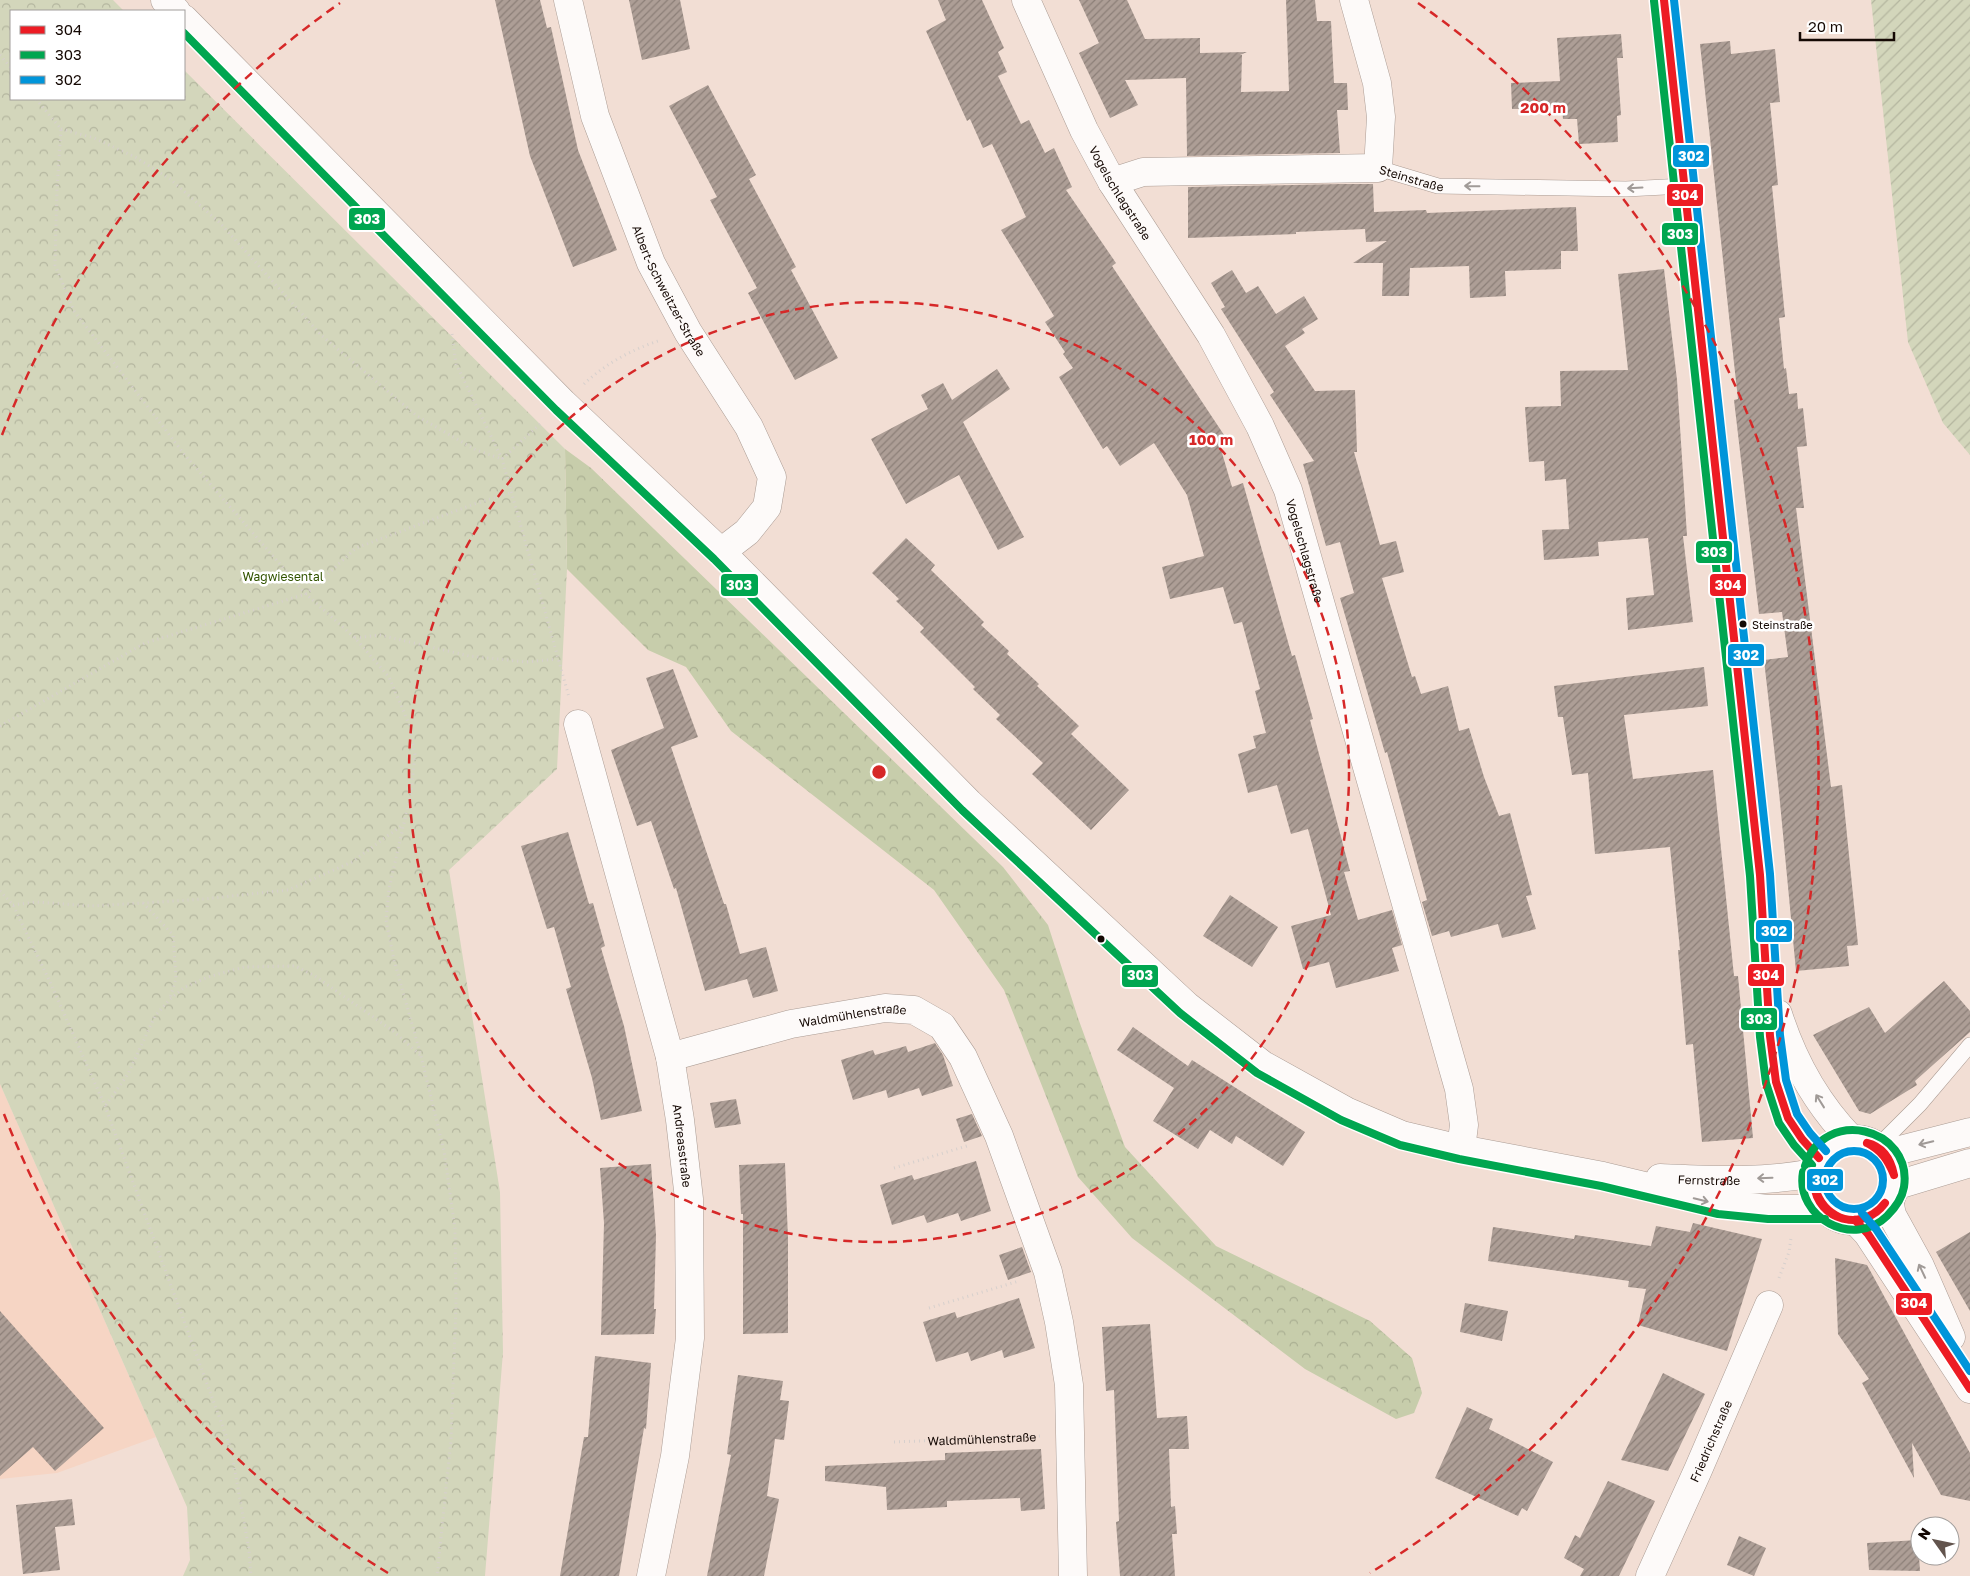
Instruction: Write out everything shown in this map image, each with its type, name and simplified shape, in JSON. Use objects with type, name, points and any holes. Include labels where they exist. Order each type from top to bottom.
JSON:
[{"type":"street","points":[[165,0],[175,10]]},
{"type":"street","name":"Albert-Schweitzer-Straße","points":[[568,0],[594,116],[651,263],[688,332],[750,428],[772,477],[767,507],[747,532],[720,552]]},
{"type":"street","name":"Vogelschlagstraße","points":[[1026,0],[1084,130],[1112,182],[1211,335],[1260,426],[1288,490],[1459,1089],[1464,1125],[1461,1149]]},
{"type":"street","points":[[1354,0],[1377,82],[1381,117],[1378,168]]},
{"type":"street","points":[[1664,0],[1760,875],[1770,1036],[1776,1082],[1788,1118],[1816,1165]]},
{"type":"street","name":"Fernstraße","points":[[185,20],[563,403],[720,552],[970,803],[1187,1006],[1263,1065],[1346,1111],[1402,1135],[1461,1149],[1603,1176],[1720,1204],[1768,1209],[1825,1209]]},
{"type":"street","name":"Steinstraße","points":[[1112,182],[1143,172],[1378,168]]},
{"type":"street","name":"Andreasstraße","points":[[578,724],[670,1057],[680,1120],[689,1199],[690,1338],[675,1456],[651,1576]]},
{"type":"street","points":[[1767,978],[1785,1036],[1803,1074],[1830,1118],[1851,1139]]},
{"type":"street","name":"Waldmühlenstraße","points":[[670,1057],[791,1024],[885,1008],[914,1010],[942,1026],[963,1057],[999,1136],[1048,1272],[1059,1322],[1069,1385],[1073,1576]]},
{"type":"street","points":[[1970,1132],[1892,1152],[1880,1149],[1865,1141],[1851,1139],[1833,1145],[1816,1165],[1813,1186],[1817,1198],[1825,1209],[1834,1216],[1855,1220],[1869,1218],[1880,1211],[1891,1193],[1970,1163]]},
{"type":"street","points":[[1880,1149],[1890,1161],[1894,1173],[1891,1193],[1892,1214],[1920,1266],[1970,1380]]},
{"type":"street","name":"Fernstraße","points":[[1603,1176],[1724,1180],[1790,1177],[1816,1165]]},
{"type":"street","points":[[1855,1220],[1868,1234],[1970,1389]]},
{"type":"street","name":"Friedrichstraße","points":[[1650,1576],[1702,1462],[1769,1305]]},
{"type":"lane","name":"Steinstraße","points":[[1378,168],[1438,186],[1626,189],[1684,186]]},
{"type":"lane","points":[[1880,1149],[1970,1045]]},
{"type":"path","points":[[0,55],[10,67]]},
{"type":"path","points":[[37,100],[61,128],[94,138],[135,157],[170,179],[220,223],[321,335],[417,416],[476,450],[502,459]]},
{"type":"path","points":[[61,128],[55,265],[74,311],[184,454],[306,594],[355,638],[389,677],[409,724],[415,755],[412,792],[402,826],[389,889],[386,920],[394,960],[421,1056],[444,1151],[455,1230],[456,1306],[451,1440],[437,1576]]},
{"type":"path","points":[[461,300],[451,327],[456,364],[502,459],[557,659],[578,724]]},
{"type":"path","points":[[598,371],[639,348],[688,332]]},
{"type":"path","points":[[502,459],[563,403]]},
{"type":"path","points":[[0,726],[145,643],[306,594],[356,548],[476,503],[511,493]]},
{"type":"path","points":[[355,638],[380,635],[469,656],[526,662],[557,659]]},
{"type":"path","points":[[13,905],[36,902],[91,906],[204,899],[288,890],[352,862],[402,826]]},
{"type":"path","points":[[0,891],[13,905],[50,982],[105,1106],[231,1449],[251,1576]]},
{"type":"path","points":[[143,903],[172,935],[176,979],[170,999]]},
{"type":"path","points":[[105,1106],[128,1074],[155,1016],[170,999],[185,987],[208,977],[244,967],[295,966],[315,976],[392,1031],[421,1056]]},
{"type":"path","points":[[894,1168],[999,1136]]},
{"type":"path","points":[[1769,1305],[1789,1252],[1795,1208]]},
{"type":"path","points":[[930,1308],[1048,1272]]},
{"type":"path","name":"Waldmühlenstraße","points":[[894,1442],[1069,1435]]},
{"type":"shaded area","points":[[0,1084],[156,1437],[57,1473],[0,1479]]},
{"type":"green space","name":"Wagwiesental","points":[[0,0],[113,0],[123,10],[10,10],[10,100],[185,100],[185,71],[565,449],[567,569],[557,769],[449,870],[500,1192],[503,1352],[485,1576],[183,1576],[190,1560],[187,1507],[0,1084]]},
{"type":"green space","points":[[1871,0],[1970,0],[1970,455],[1943,423],[1908,342]]},
{"type":"green space","points":[[565,449],[591,468],[1003,867],[1048,925],[1078,1018],[1125,1147],[1216,1246],[1370,1321],[1412,1358],[1422,1393],[1414,1413],[1396,1419],[1305,1369],[1132,1238],[1078,1177],[1004,990],[934,890],[731,731],[686,667],[648,650],[567,569]]},
{"type":"building","points":[[495,0],[540,0],[547,28],[551,27],[578,150],[617,250],[573,267],[530,156]]},
{"type":"building","points":[[629,0],[680,0],[690,49],[642,60]]},
{"type":"building","points":[[938,0],[982,0],[1004,48],[998,52],[1007,72],[998,76],[1021,124],[1029,120],[1045,153],[1054,148],[1072,187],[1066,190],[1116,263],[1112,266],[1228,441],[1220,446],[1232,487],[1243,483],[1292,656],[1295,655],[1313,719],[1310,720],[1350,871],[1344,872],[1358,920],[1392,910],[1402,945],[1392,948],[1399,971],[1336,988],[1329,962],[1303,969],[1291,926],[1331,915],[1308,829],[1291,834],[1277,785],[1248,793],[1238,754],[1256,748],[1253,736],[1266,733],[1255,691],[1260,689],[1242,622],[1234,624],[1223,587],[1170,599],[1162,567],[1204,556],[1187,495],[1154,443],[1120,466],[1107,446],[1103,449],[1059,377],[1073,368],[1045,322],[1054,316],[1001,230],[1026,217],[992,144],[983,148],[970,119],[967,121],[926,31],[946,20]]},
{"type":"building","points":[[1079,0],[1127,0],[1145,39],[1200,38],[1200,53],[1247,52],[1240,55],[1242,55],[1241,92],[1289,91],[1286,0],[1315,0],[1317,21],[1331,21],[1334,83],[1347,83],[1348,110],[1337,110],[1340,153],[1187,156],[1186,78],[1125,80],[1138,105],[1110,118],[1079,53],[1099,43]]},
{"type":"building","points":[[1621,34],[1623,58],[1617,58],[1621,115],[1617,116],[1618,142],[1579,144],[1577,119],[1563,119],[1562,108],[1512,109],[1511,83],[1560,81],[1557,38]]},
{"type":"building","points":[[1730,41],[1731,54],[1775,49],[1780,102],[1770,103],[1778,185],[1772,186],[1785,317],[1779,318],[1784,369],[1786,368],[1789,394],[1797,393],[1798,409],[1803,408],[1807,446],[1797,447],[1804,508],[1796,508],[1831,787],[1842,785],[1858,945],[1847,946],[1849,966],[1796,971],[1764,660],[1788,657],[1782,612],[1759,614],[1734,400],[1738,399],[1700,44]]},
{"type":"building","points":[[708,85],[756,175],[749,179],[796,267],[791,270],[838,358],[795,380],[748,293],[757,288],[710,200],[717,197],[669,106]]},
{"type":"building","points":[[1373,184],[1374,212],[1426,210],[1427,213],[1576,207],[1578,251],[1561,251],[1561,269],[1505,271],[1506,296],[1470,298],[1469,266],[1410,268],[1409,296],[1382,296],[1383,263],[1353,263],[1387,241],[1366,242],[1365,229],[1188,238],[1188,187]]},
{"type":"building","points":[[1664,269],[1677,380],[1687,536],[1683,536],[1693,622],[1628,630],[1626,598],[1654,595],[1648,538],[1598,542],[1599,556],[1544,560],[1542,530],[1569,529],[1566,479],[1545,481],[1544,461],[1529,462],[1525,407],[1561,406],[1560,371],[1628,370],[1618,274]]},
{"type":"building","points":[[1232,270],[1246,293],[1258,286],[1276,314],[1304,296],[1318,319],[1302,329],[1305,333],[1285,346],[1315,391],[1355,390],[1357,452],[1354,452],[1380,545],[1396,541],[1404,572],[1382,578],[1412,677],[1415,676],[1421,694],[1448,686],[1459,731],[1469,728],[1484,777],[1499,816],[1510,813],[1532,895],[1526,896],[1536,929],[1502,938],[1498,924],[1451,937],[1449,931],[1432,936],[1422,902],[1427,900],[1387,752],[1385,753],[1340,598],[1354,593],[1340,542],[1326,546],[1303,464],[1314,461],[1270,395],[1274,392],[1221,309],[1225,307],[1211,283]]},
{"type":"building","points":[[997,369],[1010,389],[963,422],[1024,537],[998,550],[959,475],[906,504],[871,439],[928,409],[921,395],[943,383],[952,400]]},
{"type":"building","points":[[906,538],[935,565],[931,570],[984,622],[981,625],[1009,651],[1007,654],[1079,726],[1071,734],[1129,790],[1091,830],[1032,774],[1043,763],[996,719],[1000,715],[920,632],[924,628],[896,601],[899,599],[872,573]]},
{"type":"building","points":[[1704,667],[1708,706],[1624,715],[1633,779],[1713,770],[1734,976],[1738,976],[1753,1138],[1702,1142],[1693,1044],[1686,1045],[1678,950],[1680,950],[1670,847],[1595,854],[1588,773],[1572,775],[1563,717],[1558,717],[1554,686]]},
{"type":"building","points":[[673,669],[698,737],[671,747],[724,904],[726,904],[740,954],[766,947],[778,991],[753,998],[747,979],[705,991],[676,888],[674,889],[651,821],[637,826],[611,750],[664,728],[646,678]]},
{"type":"building","points":[[568,832],[589,904],[593,903],[605,946],[601,948],[624,1026],[642,1111],[601,1120],[592,1078],[566,989],[571,987],[554,927],[547,929],[521,846]]},
{"type":"building","points":[[1230,895],[1278,927],[1252,967],[1203,936]]},
{"type":"building","points":[[1944,981],[1970,1011],[1970,1032],[1915,1081],[1917,1085],[1870,1114],[1859,1111],[1813,1035],[1869,1007],[1885,1033]]},
{"type":"building","points":[[1133,1027],[1188,1066],[1192,1060],[1305,1132],[1283,1166],[1236,1136],[1232,1144],[1210,1130],[1198,1149],[1153,1121],[1174,1088],[1117,1050]]},
{"type":"building","points":[[935,1043],[943,1055],[953,1086],[922,1096],[919,1088],[888,1098],[886,1090],[853,1100],[841,1060],[873,1050],[875,1055],[906,1046],[908,1052]]},
{"type":"building","points":[[736,1099],[741,1124],[715,1128],[710,1103]]},
{"type":"building","points":[[972,1114],[982,1136],[964,1142],[956,1119]]},
{"type":"building","points":[[976,1161],[991,1211],[961,1221],[958,1213],[927,1223],[924,1215],[892,1225],[880,1185],[912,1175],[914,1180]]},
{"type":"building","points":[[785,1163],[788,1239],[788,1333],[743,1334],[743,1214],[741,1214],[739,1165]]},
{"type":"building","points":[[651,1164],[656,1235],[654,1334],[601,1335],[604,1223],[600,1168]]},
{"type":"building","points":[[1693,1223],[1762,1239],[1727,1351],[1638,1325],[1646,1289],[1628,1287],[1629,1281],[1488,1261],[1493,1227],[1574,1239],[1575,1235],[1651,1246],[1656,1226],[1690,1232]]},
{"type":"building","points":[[1970,1232],[1970,1311],[1936,1252]]},
{"type":"building","points":[[1022,1247],[1031,1272],[1008,1280],[999,1255]]},
{"type":"building","points":[[1835,1258],[1867,1265],[1970,1453],[1970,1501],[1941,1495],[1912,1443],[1914,1478],[1862,1383],[1869,1379],[1838,1334]]},
{"type":"building","points":[[1019,1298],[1035,1348],[1004,1358],[1002,1350],[971,1361],[968,1352],[936,1362],[923,1322],[955,1312],[957,1318]]},
{"type":"building","points":[[1465,1303],[1508,1311],[1502,1341],[1460,1332]]},
{"type":"building","points":[[0,1311],[104,1428],[55,1471],[33,1447],[0,1476]]},
{"type":"building","points":[[1150,1324],[1157,1418],[1187,1416],[1189,1449],[1169,1449],[1171,1507],[1175,1506],[1177,1534],[1172,1534],[1175,1576],[1120,1576],[1116,1522],[1119,1521],[1114,1390],[1106,1391],[1102,1327]]},
{"type":"building","points":[[595,1356],[651,1363],[646,1429],[644,1428],[619,1576],[560,1576],[584,1437],[588,1437]]},
{"type":"building","points":[[1663,1373],[1705,1394],[1668,1471],[1621,1460]]},
{"type":"building","points":[[738,1375],[783,1381],[780,1400],[789,1401],[784,1440],[775,1439],[767,1496],[779,1499],[764,1576],[707,1576],[731,1455],[727,1454]]},
{"type":"building","points":[[1467,1407],[1493,1419],[1489,1429],[1553,1462],[1527,1511],[1522,1508],[1518,1516],[1435,1478]]},
{"type":"building","points":[[1041,1449],[1045,1509],[1021,1511],[1020,1498],[947,1501],[947,1507],[887,1510],[886,1487],[825,1481],[825,1466],[945,1460],[945,1453]]},
{"type":"building","points":[[1608,1481],[1655,1501],[1619,1576],[1580,1576],[1584,1569],[1564,1558],[1575,1535],[1580,1538]]},
{"type":"building","points":[[72,1499],[75,1525],[55,1527],[60,1570],[23,1574],[16,1505]]},
{"type":"building","points":[[1739,1536],[1766,1548],[1754,1576],[1727,1565]]},
{"type":"building","points":[[1910,1540],[1910,1566],[1920,1566],[1920,1571],[1869,1570],[1867,1543]]},
{"type":"transit line","name":"304","points":[[1664,0],[1760,875],[1770,1036],[1776,1082],[1788,1118],[1802,1139],[1819,1158]]},
{"type":"transit line","name":"302","points":[[1674,0],[1770,874],[1780,1035],[1786,1080],[1797,1114],[1826,1151]]},
{"type":"transit line","name":"303","points":[[1654,1],[1750,876],[1760,1037],[1766,1083],[1779,1123],[1794,1145],[1812,1165]]},
{"type":"transit line","name":"303","points":[[185,34],[556,410],[714,559],[962,810],[1180,1013],[1257,1073],[1341,1120],[1400,1145],[1459,1159],[1601,1186],[1718,1214],[1768,1219],[1825,1219]]},
{"type":"transit line","name":"303","points":[[1803,1172],[1803,1188],[1808,1203],[1817,1215],[1830,1224],[1844,1229],[1859,1230],[1874,1225],[1887,1216],[1900,1199],[1904,1187],[1903,1166],[1895,1150],[1882,1138],[1865,1132],[1847,1130],[1830,1136],[1815,1147],[1805,1166]]},
{"type":"transit line","name":"304","points":[[1867,1143],[1882,1151],[1891,1164],[1894,1175]]},
{"type":"transit line","name":"304","points":[[1867,1143],[1884,1156],[1894,1175]]},
{"type":"transit line","name":"302","points":[[1848,1151],[1860,1151],[1875,1159],[1883,1174],[1883,1180],[1883,1186],[1875,1201],[1860,1209],[1848,1209],[1833,1201],[1825,1186],[1825,1174],[1833,1159],[1848,1151]]},
{"type":"transit line","name":"304","points":[[1814,1184],[1817,1194],[1828,1210],[1844,1219],[1863,1218],[1875,1213],[1885,1203]]},
{"type":"transit line","name":"304","points":[[1814,1184],[1817,1197],[1823,1207],[1843,1219],[1865,1218],[1876,1212],[1885,1203]]},
{"type":"transit line","name":"302","points":[[1862,1213],[1876,1229],[1970,1371]]},
{"type":"transit line","name":"304","points":[[1855,1220],[1868,1234],[1970,1389]]},
{"type":"place","name":"Steinstraße","points":[[1743,624]]}]
